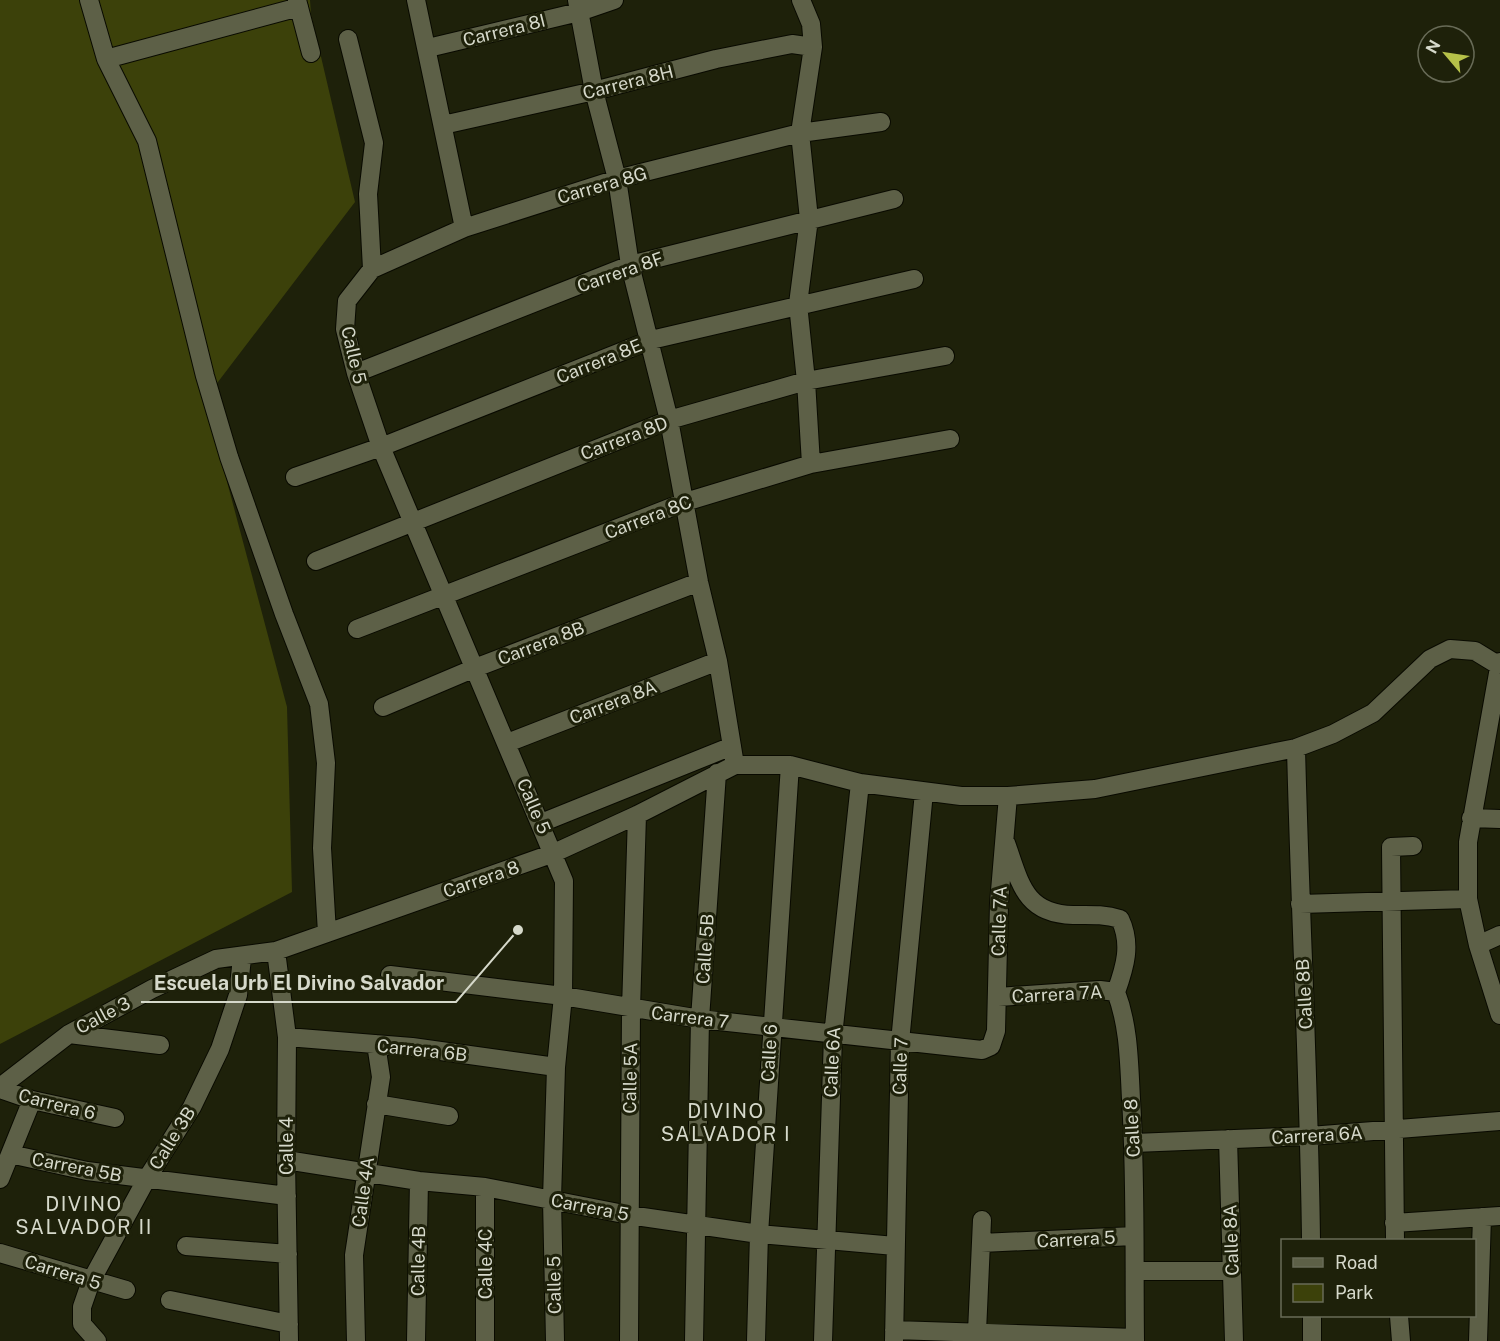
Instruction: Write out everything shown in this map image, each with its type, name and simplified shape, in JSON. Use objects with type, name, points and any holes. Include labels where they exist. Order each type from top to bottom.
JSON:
[{"type":"street","points":[[89,0],[106,59],[127,106],[147,141],[205,376],[229,456],[284,614],[319,704],[326,763],[322,848],[327,933]]},
{"type":"street","points":[[417,0],[464,228]]},
{"type":"street","name":"Carrera 8I","points":[[428,48],[578,6],[614,0]]},
{"type":"street","points":[[801,0],[811,24],[813,47],[800,133],[809,219],[798,304],[811,464]]},
{"type":"street","points":[[106,59],[298,3],[311,53]]},
{"type":"street","points":[[578,6],[594,91],[617,179],[630,265],[651,340],[669,420],[699,582],[718,661],[735,765],[790,765],[860,783],[961,796],[1008,796],[1095,789],[1296,748],[1373,713],[1430,659],[1450,649],[1475,651],[1499,664],[1480,781],[1471,818],[1468,842],[1468,899],[1478,945],[1500,1015]]},
{"type":"street","points":[[348,39],[374,143],[368,194],[372,269]]},
{"type":"street","name":"Carrera 8H","points":[[443,125],[594,91],[738,54],[792,44],[813,47]]},
{"type":"street","name":"Carrera 8G","points":[[347,301],[372,269],[464,228],[617,179],[800,133],[881,122]]},
{"type":"street","name":"Carrera 8F","points":[[356,373],[630,265],[894,199]]},
{"type":"street","name":"Carrera 8E","points":[[296,477],[381,447],[651,340],[798,304],[914,279]]},
{"type":"street","name":"Calle 5","points":[[347,301],[345,329],[356,373],[381,447],[564,881],[563,996],[556,1066],[552,1199],[555,1341]]},
{"type":"street","name":"Carrera 8D","points":[[316,561],[669,420],[806,381],[945,356]]},
{"type":"street","name":"Carrera 8C","points":[[357,629],[685,502],[811,464],[950,439]]},
{"type":"street","name":"Carrera 8B","points":[[383,707],[475,668],[699,582]]},
{"type":"street","name":"Carrera 8A","points":[[507,743],[718,661]]},
{"type":"street","points":[[541,823],[732,746]]},
{"type":"street","name":"Calle 8B","points":[[1296,748],[1310,1136],[1311,1239]]},
{"type":"street","name":"Carrera 8","points":[[216,959],[242,958],[276,951],[554,853],[637,816],[735,765]]},
{"type":"street","name":"Calle 6","points":[[756,1341],[759,1234],[771,1026],[790,765]]},
{"type":"street","name":"Calle 5B","points":[[694,1341],[700,1020],[717,773]]},
{"type":"street","name":"Calle 6A","points":[[823,1341],[824,1240],[833,1036],[860,783]]},
{"type":"street","name":"Calle 7","points":[[894,1336],[900,1042],[924,792]]},
{"type":"street","name":"Calle 7A","points":[[991,1046],[996,1031],[999,903],[1008,796]]},
{"type":"street","name":"Calle 5A","points":[[628,1341],[631,1009],[637,816]]},
{"type":"street","points":[[1471,818],[1500,819]]},
{"type":"street","points":[[1004,839],[1025,893],[1039,908],[1063,914],[1108,915],[1120,919],[1126,933],[1126,964],[1116,992]]},
{"type":"street","points":[[1413,846],[1391,847],[1395,1232],[1491,1216],[1478,1341]]},
{"type":"street","points":[[1300,904],[1468,899]]},
{"type":"street","points":[[1478,945],[1500,935]]},
{"type":"street","name":"Calle 4","points":[[276,951],[286,1037],[289,1332]]},
{"type":"street","name":"Calle 3B","points":[[97,1341],[82,1324],[82,1307],[91,1281],[146,1180],[192,1107],[220,1049],[238,995],[242,958]]},
{"type":"street","name":"Calle 3","points":[[0,1088],[69,1034],[216,959]]},
{"type":"street","name":"Carrera 7","points":[[390,975],[563,996],[700,1020],[771,1026],[833,1036],[982,1050],[991,1046]]},
{"type":"street","name":"Carrera 7A","points":[[998,997],[1100,990],[1116,992]]},
{"type":"street","name":"Calle 8","points":[[1116,992],[1123,1010],[1128,1044],[1134,1143],[1135,1340]]},
{"type":"street","points":[[69,1034],[160,1045]]},
{"type":"street","name":"Carrera 6B","points":[[286,1037],[376,1044],[556,1066]]},
{"type":"street","name":"Calle 4A","points":[[356,1341],[354,1255],[364,1173],[381,1077],[376,1044]]},
{"type":"street","name":"Carrera 6","points":[[0,1088],[32,1100],[115,1118]]},
{"type":"street","points":[[0,1179],[32,1100]]},
{"type":"street","points":[[376,1104],[449,1116]]},
{"type":"street","name":"Carrera 6A","points":[[1134,1143],[1310,1136],[1500,1121]]},
{"type":"street","name":"Calle 8A","points":[[1228,1139],[1234,1341]]},
{"type":"street","name":"Carrera 5B","points":[[10,1154],[87,1171],[146,1180],[287,1196]]},
{"type":"street","name":"Carrera 5","points":[[286,1160],[419,1181],[485,1187],[629,1215],[759,1234],[895,1246]]},
{"type":"street","name":"Calle 4B","points":[[416,1341],[419,1181]]},
{"type":"street","name":"Calle 4C","points":[[485,1187],[485,1341]]},
{"type":"street","points":[[977,1332],[982,1220]]},
{"type":"street","name":"Carrera 5","points":[[981,1243],[1134,1236]]},
{"type":"street","points":[[186,1246],[288,1254]]},
{"type":"street","name":"Carrera 5","points":[[0,1252],[126,1290]]},
{"type":"street","points":[[1135,1270],[1232,1271]]},
{"type":"street","points":[[170,1300],[289,1332]]},
{"type":"street","points":[[1312,1317],[1312,1341]]},
{"type":"street","points":[[1400,1317],[1401,1341]]},
{"type":"street","points":[[894,1336],[977,1332],[1135,1340]]},
{"type":"green space","points":[[0,0],[310,0],[311,14],[355,202],[205,399],[287,707],[292,892],[0,1044]]},
{"type":"place","name":"Escuela Urb El Divino Salvador","points":[[518,930]]},
{"type":"district","name":"DIVINO SALVADOR I","points":[[726,1122]]},
{"type":"district","name":"DIVINO SALVADOR II","points":[[84,1216]]}]
